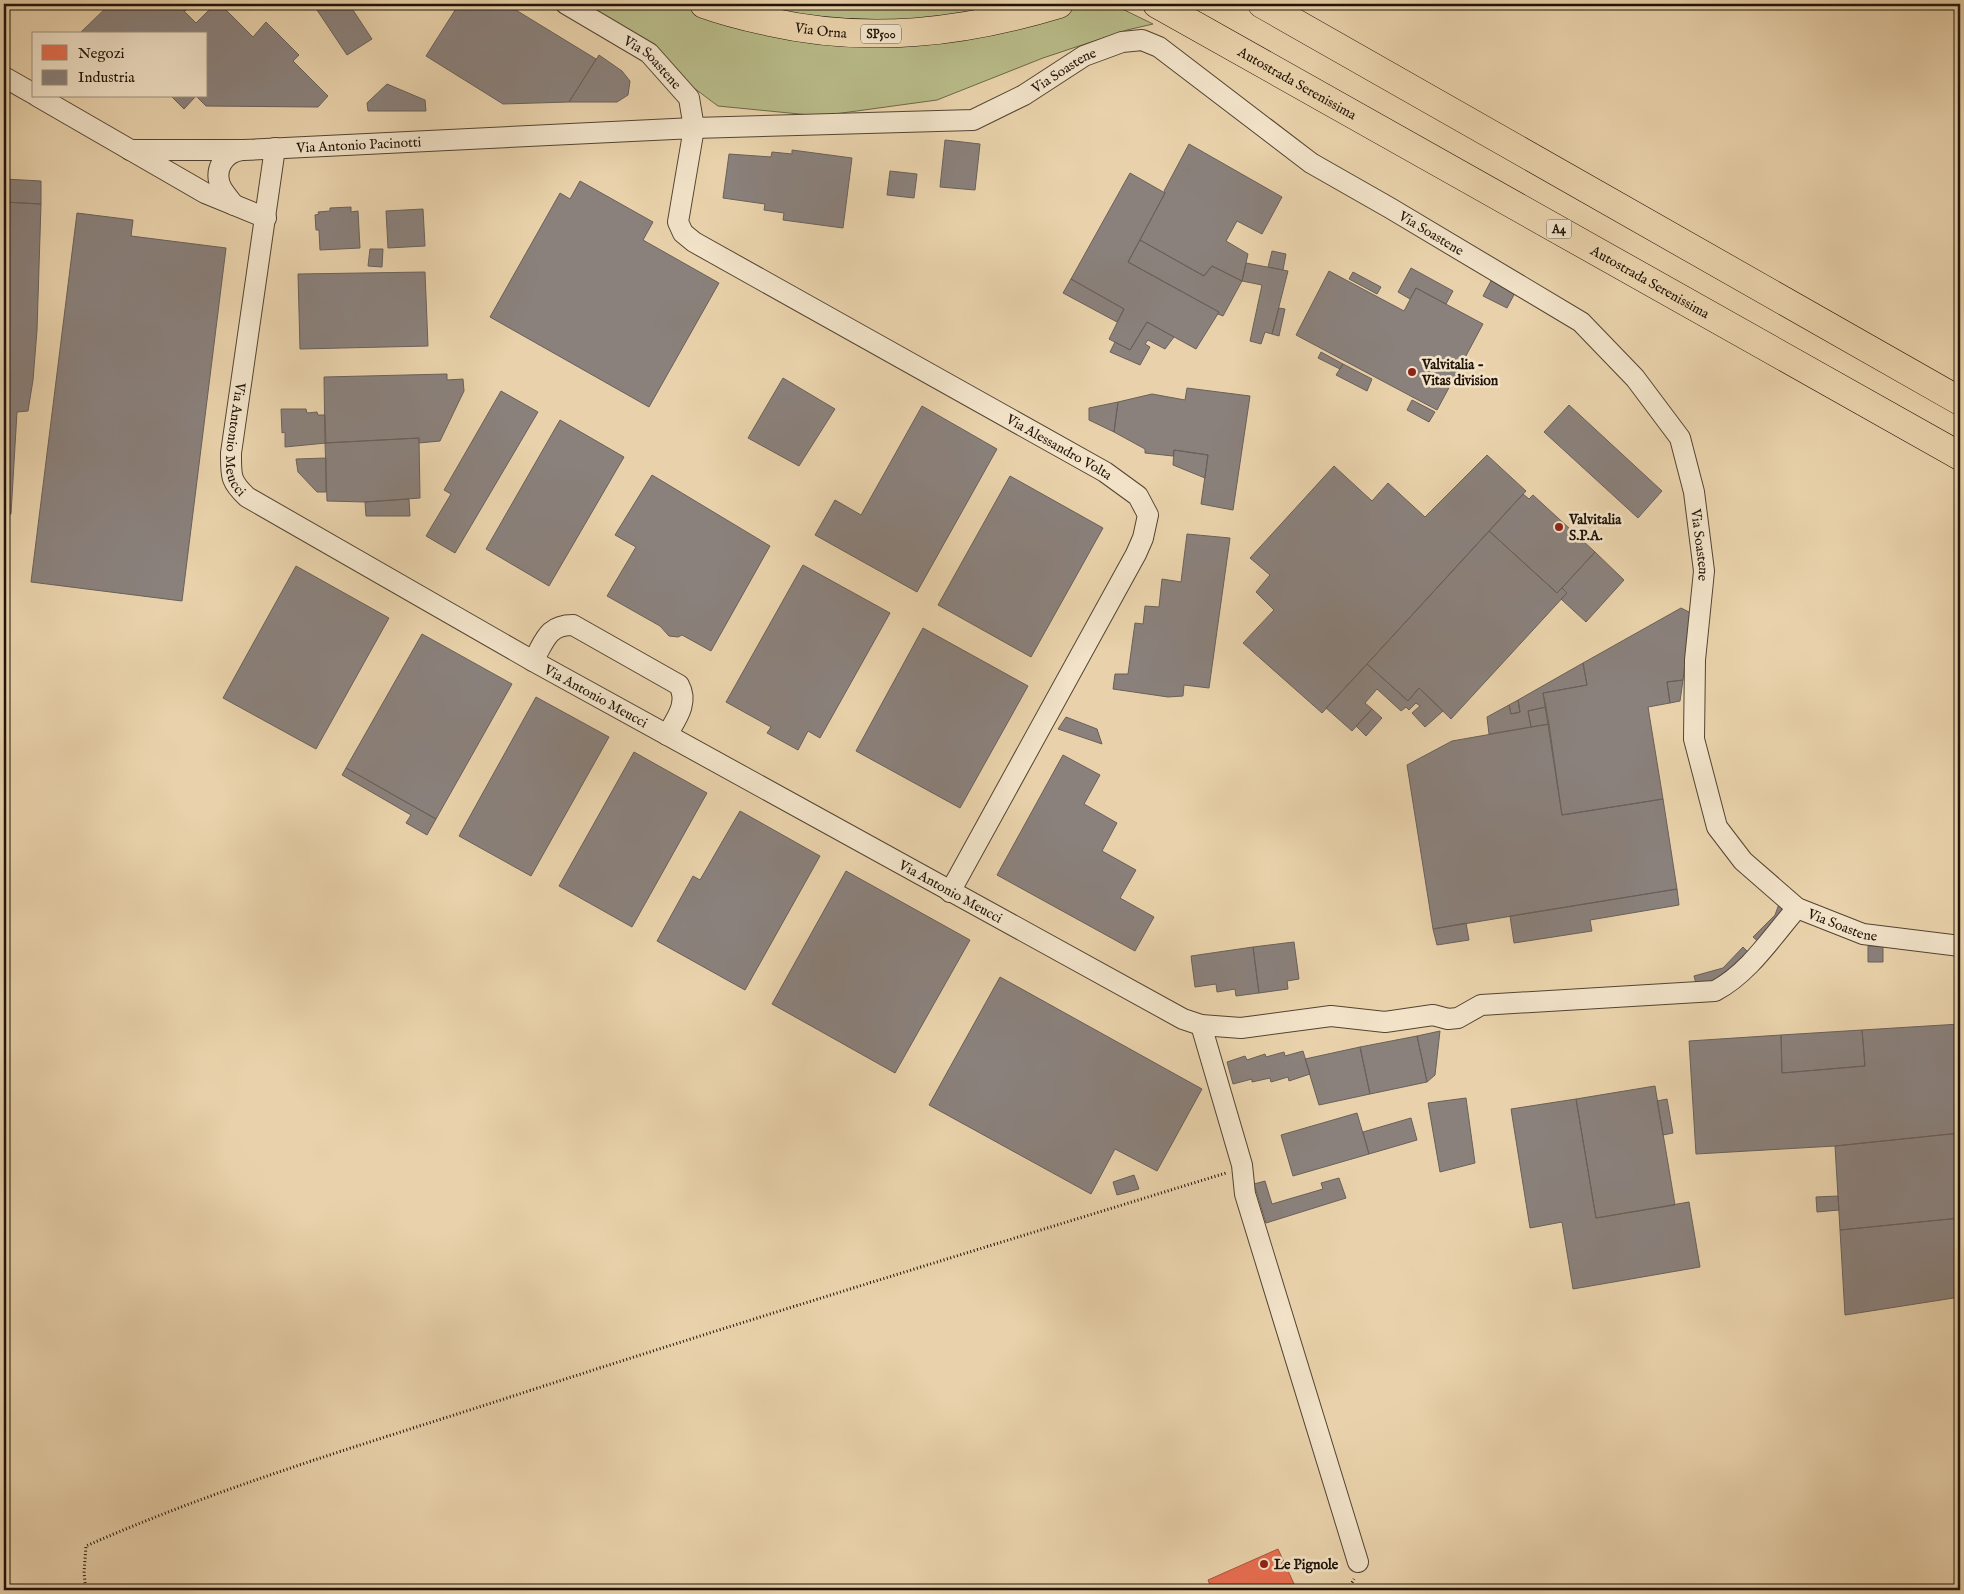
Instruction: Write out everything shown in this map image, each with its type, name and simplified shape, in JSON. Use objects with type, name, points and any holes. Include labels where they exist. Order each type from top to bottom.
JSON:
[{"type":"main road","name":"Via Orna","points":[[704,4],[726,13],[801,29],[886,34],[937,31],[992,21],[1059,4]]},
{"type":"main road","name":"Autostrada Serenissima","points":[[1158,4],[1960,456]]},
{"type":"main road","points":[[1262,4],[1960,401]]},
{"type":"street","name":"Via Soastene","points":[[566,4],[649,53],[689,98],[694,128],[973,120],[1024,95],[1084,56],[1122,42],[1142,40],[1159,47],[1311,163],[1581,322],[1635,378],[1680,438],[1694,492],[1704,571],[1695,660],[1694,739],[1706,791],[1717,827],[1743,861],[1797,908],[1863,934],[1960,946]]},
{"type":"street","points":[[4,77],[32,93]]},
{"type":"street","points":[[40,98],[205,193],[266,218]]},
{"type":"street","name":"Via Antonio Pacinotti","points":[[130,150],[244,150],[694,128]]},
{"type":"street","name":"Via Alessandro Volta","points":[[694,128],[678,222],[683,234],[711,252],[1105,472],[1138,496],[1148,516],[1143,538],[1136,554],[950,892]]},
{"type":"street","name":"Via Antonio Meucci","points":[[275,148],[232,453],[231,470],[235,486],[247,497],[533,661],[1183,1019],[1201,1025],[1241,1028],[1331,1016],[1385,1022],[1433,1016],[1448,1019],[1458,1018],[1481,1005],[1715,992],[1730,983],[1757,956],[1797,908]]},
{"type":"street","points":[[234,205],[221,188],[218,180],[218,171],[227,155],[235,151],[244,150]]},
{"type":"street","points":[[533,661],[552,630],[562,625],[573,625],[679,685],[684,699],[682,707],[667,735]]},
{"type":"street","points":[[1201,1025],[1242,1165],[1245,1194],[1358,1562]]},
{"type":"path","points":[[86,1590],[84,1573],[86,1546],[147,1519],[290,1468],[682,1341],[1227,1172],[1242,1165]]},
{"type":"green space","points":[[579,4],[1112,4],[1153,24],[1127,30],[1043,58],[937,100],[820,116],[718,106]]},
{"type":"building: Negozi","name":"Le Pignole","points":[[1278,1549],[1295,1586],[1285,1590],[1212,1590],[1208,1580]]},
{"type":"building: Industria","points":[[110,4],[177,4],[196,23],[215,4],[220,4],[253,37],[266,22],[299,55],[293,61],[328,96],[318,107],[206,106],[198,98],[208,98],[208,32],[81,32]]},
{"type":"building: Industria","points":[[177,4],[193,4],[185,11]]},
{"type":"building: Industria","points":[[313,4],[349,4],[372,39],[347,55]]},
{"type":"building: Industria","points":[[459,4],[506,4],[596,59],[569,102],[503,104],[426,56]]},
{"type":"building: Industria","points":[[599,55],[622,71],[630,81],[628,95],[617,102],[569,102]]},
{"type":"building: Industria","points":[[387,84],[425,100],[426,111],[368,111],[367,103]]},
{"type":"building: Industria","points":[[173,98],[194,98],[184,109]]},
{"type":"building: Industria","points":[[945,140],[980,144],[975,190],[940,187]]},
{"type":"building: Industria","points":[[1189,144],[1282,197],[1262,234],[1237,221],[1226,241],[1248,254],[1242,281],[1212,266],[1204,276],[1140,240]]},
{"type":"building: Industria","points":[[792,150],[852,158],[843,228],[783,220],[784,213],[764,210],[765,204],[723,198],[729,154],[771,157],[772,152],[792,154]]},
{"type":"building: Industria","points":[[890,171],[917,174],[914,198],[887,195]]},
{"type":"building: Industria","points":[[1130,173],[1165,193],[1128,262],[1219,312],[1196,349],[1147,322],[1130,350],[1109,339],[1124,309],[1071,279]]},
{"type":"building: Industria","points":[[4,179],[41,181],[41,204],[4,202]]},
{"type":"building: Industria","points":[[580,181],[653,222],[643,240],[719,283],[649,407],[490,317],[560,193],[570,199]]},
{"type":"building: Industria","points":[[4,202],[41,204],[37,330],[33,380],[28,411],[17,412],[11,514],[4,514]]},
{"type":"building: Industria","points":[[351,207],[351,212],[358,211],[360,248],[320,250],[319,230],[316,230],[315,215],[319,214],[318,212],[330,211],[330,208]]},
{"type":"building: Industria","points":[[423,209],[425,246],[388,248],[386,211]]},
{"type":"building: Industria","points":[[77,213],[133,220],[131,236],[226,248],[182,601],[31,582]]},
{"type":"building: Industria","points":[[1140,240],[1204,276],[1212,266],[1242,281],[1223,316],[1218,314],[1219,312],[1128,262]]},
{"type":"building: Industria","points":[[370,249],[383,249],[382,267],[368,266]]},
{"type":"building: Industria","points":[[1272,251],[1286,254],[1283,270],[1268,267]]},
{"type":"building: Industria","points":[[1246,263],[1288,271],[1272,334],[1265,332],[1261,344],[1250,341],[1262,285],[1242,281]]},
{"type":"building: Industria","points":[[1411,268],[1453,291],[1446,304],[1416,288],[1410,299],[1398,292]]},
{"type":"building: Industria","name":"Valvitalia - Vitas division","points":[[1329,271],[1404,311],[1416,288],[1483,324],[1437,410],[1296,335]]},
{"type":"building: Industria","points":[[425,272],[428,346],[300,349],[298,274]]},
{"type":"building: Industria","points":[[1353,272],[1381,287],[1377,294],[1349,279]]},
{"type":"building: Industria","points":[[1493,277],[1516,291],[1507,308],[1483,296]]},
{"type":"building: Industria","points":[[1071,279],[1124,309],[1117,322],[1063,293]]},
{"type":"building: Industria","points":[[1279,308],[1285,309],[1279,336],[1272,334]]},
{"type":"building: Industria","points":[[1147,322],[1174,337],[1165,349],[1148,340],[1145,344],[1150,347],[1140,365],[1110,352],[1115,342],[1130,350]]},
{"type":"building: Industria","points":[[1321,352],[1343,364],[1340,369],[1318,358]]},
{"type":"building: Industria","points":[[1343,364],[1372,379],[1367,391],[1336,375]]},
{"type":"building: Industria","points":[[447,374],[447,380],[463,379],[464,391],[440,441],[419,443],[419,438],[325,443],[324,377]]},
{"type":"building: Industria","points":[[783,378],[835,409],[799,466],[748,438]]},
{"type":"building: Industria","points":[[1187,388],[1250,396],[1233,510],[1201,504],[1208,455],[1174,450],[1173,456],[1145,453],[1145,449],[1114,432],[1118,402],[1152,394],[1185,400]]},
{"type":"building: Industria","points":[[501,391],[538,412],[455,553],[426,536],[451,494],[444,490]]},
{"type":"building: Industria","points":[[1412,400],[1435,412],[1429,422],[1407,410]]},
{"type":"building: Industria","points":[[1118,402],[1114,432],[1089,420],[1089,408]]},
{"type":"building: Industria","points":[[1569,405],[1662,491],[1638,518],[1544,432]]},
{"type":"building: Industria","points":[[922,406],[997,449],[917,592],[815,535],[835,500],[861,515]]},
{"type":"building: Industria","points":[[281,409],[306,409],[307,413],[317,412],[318,415],[325,415],[326,443],[285,447],[285,432],[282,433]]},
{"type":"building: Industria","points":[[560,420],[624,457],[549,586],[486,549]]},
{"type":"building: Industria","points":[[419,438],[420,498],[365,502],[327,501],[325,443]]},
{"type":"building: Industria","points":[[1174,450],[1208,455],[1205,478],[1173,465]]},
{"type":"building: Industria","points":[[1487,455],[1526,491],[1322,713],[1243,643],[1274,610],[1256,592],[1270,575],[1250,558],[1334,466],[1372,501],[1388,483],[1425,517]]},
{"type":"building: Industria","points":[[326,458],[326,492],[317,492],[298,472],[296,459]]},
{"type":"building: Industria","points":[[652,475],[770,546],[711,651],[682,635],[678,637],[669,636],[660,626],[607,596],[636,547],[615,535]]},
{"type":"building: Industria","points":[[1010,476],[1103,528],[1031,657],[938,605]]},
{"type":"building: Industria","points":[[1523,494],[1529,499],[1533,495],[1595,552],[1557,593],[1489,531]]},
{"type":"building: Industria","points":[[409,499],[410,516],[366,516],[365,502]]},
{"type":"building: Industria","points":[[1489,531],[1557,593],[1562,588],[1567,593],[1451,719],[1419,688],[1408,701],[1367,664]]},
{"type":"building: Industria","points":[[1187,534],[1230,538],[1209,688],[1184,685],[1183,696],[1168,697],[1113,689],[1115,674],[1128,674],[1135,623],[1143,624],[1145,606],[1159,607],[1162,579],[1181,582]]},
{"type":"building: Industria","points":[[1595,552],[1624,580],[1586,622],[1561,599],[1567,593],[1562,588]]},
{"type":"building: Industria","points":[[803,565],[890,613],[820,738],[808,731],[798,750],[767,733],[771,727],[726,702]]},
{"type":"building: Industria","points":[[296,566],[389,618],[316,749],[223,698]]},
{"type":"building: Industria","points":[[1681,608],[1691,613],[1683,680],[1667,682],[1670,703],[1648,707],[1663,799],[1562,815],[1543,693],[1587,685],[1583,663]]},
{"type":"building: Industria","points":[[923,628],[1028,686],[960,808],[856,751]]},
{"type":"building: Industria","points":[[422,634],[512,684],[436,819],[346,768]]},
{"type":"building: Industria","points":[[1583,663],[1587,685],[1543,693],[1546,707],[1528,711],[1531,727],[1489,734],[1487,717],[1509,705],[1511,714],[1520,712],[1518,700]]},
{"type":"building: Industria","points":[[1367,664],[1408,701],[1419,688],[1443,711],[1425,727],[1412,713],[1420,706],[1416,703],[1409,710],[1406,707],[1401,711],[1377,689],[1365,703],[1372,709],[1352,731],[1326,708]]},
{"type":"building: Industria","points":[[1683,680],[1680,701],[1670,703],[1667,682]]},
{"type":"building: Industria","points":[[536,697],[609,737],[531,876],[459,836]]},
{"type":"building: Industria","points":[[1518,700],[1520,712],[1511,714],[1509,705]]},
{"type":"building: Industria","points":[[1546,707],[1549,724],[1531,727],[1528,711]]},
{"type":"building: Industria","points":[[1372,709],[1382,718],[1366,736],[1356,726]]},
{"type":"building: Industria","points":[[1066,717],[1097,729],[1102,744],[1058,729]]},
{"type":"building: Industria","points":[[1549,724],[1562,815],[1663,799],[1677,889],[1433,929],[1407,765],[1452,741]]},
{"type":"building: Industria","points":[[634,752],[707,793],[632,927],[559,886]]},
{"type":"building: Industria","points":[[1063,755],[1100,775],[1084,804],[1117,823],[1102,851],[1136,870],[1120,898],[1154,917],[1135,951],[997,875]]},
{"type":"building: Industria","points":[[346,768],[436,819],[427,835],[406,823],[411,815],[342,775]]},
{"type":"building: Industria","points":[[740,811],[820,856],[745,990],[657,941],[693,876],[700,880]]},
{"type":"building: Industria","points":[[846,871],[970,940],[895,1073],[772,1004]]},
{"type":"building: Industria","points":[[1677,889],[1679,905],[1590,920],[1592,931],[1514,943],[1510,916]]},
{"type":"building: Industria","points":[[1779,904],[1788,914],[1760,943],[1753,937],[1775,915]]},
{"type":"building: Industria","points":[[1466,923],[1469,940],[1437,945],[1433,929]]},
{"type":"building: Industria","points":[[1294,942],[1299,979],[1287,981],[1288,989],[1259,993],[1253,947]]},
{"type":"building: Industria","points":[[1868,946],[1883,946],[1883,962],[1868,962]]},
{"type":"building: Industria","points":[[1253,947],[1259,993],[1236,996],[1235,989],[1217,992],[1216,984],[1195,987],[1191,956]]},
{"type":"building: Industria","points":[[1743,947],[1750,954],[1720,981],[1697,987],[1694,976],[1723,968]]},
{"type":"building: Industria","points":[[1000,977],[1202,1089],[1157,1171],[1115,1149],[1091,1194],[929,1105]]},
{"type":"building: Industria","points":[[1956,982],[1960,982],[1960,1010],[1956,1010]]},
{"type":"building: Industria","points":[[1960,1024],[1960,1133],[1835,1146],[1696,1154],[1689,1041],[1781,1035],[1782,1073],[1865,1066],[1862,1030]]},
{"type":"building: Industria","points":[[1862,1030],[1865,1066],[1782,1073],[1781,1035]]},
{"type":"building: Industria","points":[[1440,1031],[1435,1075],[1427,1082],[1417,1036]]},
{"type":"building: Industria","points":[[1417,1036],[1427,1082],[1370,1094],[1360,1047]]},
{"type":"building: Industria","points":[[1360,1047],[1370,1094],[1319,1105],[1305,1059]]},
{"type":"building: Industria","points":[[1303,1051],[1310,1074],[1289,1081],[1288,1077],[1271,1082],[1270,1078],[1252,1082],[1252,1079],[1233,1084],[1227,1062],[1245,1056],[1247,1060],[1265,1054],[1266,1057],[1284,1052],[1285,1056]]},
{"type":"building: Industria","points":[[1655,1086],[1675,1205],[1596,1218],[1576,1099]]},
{"type":"building: Industria","points":[[1466,1098],[1475,1163],[1440,1172],[1428,1103]]},
{"type":"building: Industria","points":[[1576,1099],[1596,1218],[1689,1202],[1700,1267],[1573,1289],[1562,1222],[1530,1228],[1511,1109]]},
{"type":"building: Industria","points":[[1667,1099],[1673,1133],[1663,1135],[1657,1101]]},
{"type":"building: Industria","points":[[1357,1113],[1369,1154],[1293,1176],[1281,1135]]},
{"type":"building: Industria","points":[[1411,1118],[1417,1140],[1369,1154],[1363,1132]]},
{"type":"building: Industria","points":[[1960,1133],[1960,1218],[1840,1230],[1835,1146]]},
{"type":"building: Industria","points":[[1134,1175],[1139,1189],[1117,1195],[1113,1182]]},
{"type":"building: Industria","points":[[1339,1178],[1346,1198],[1266,1223],[1254,1184],[1265,1181],[1272,1204],[1323,1189],[1321,1183]]},
{"type":"building: Industria","points":[[1838,1196],[1839,1210],[1817,1212],[1816,1197]]},
{"type":"building: Industria","points":[[1960,1218],[1960,1297],[1845,1315],[1840,1230]]},
{"type":"place","name":"Valvitalia - Vitas division","points":[[1412,372]]},
{"type":"place","name":"Valvitalia S.P.A.","points":[[1559,527]]},
{"type":"place","name":"Le Pignole","points":[[1264,1564]]}]
